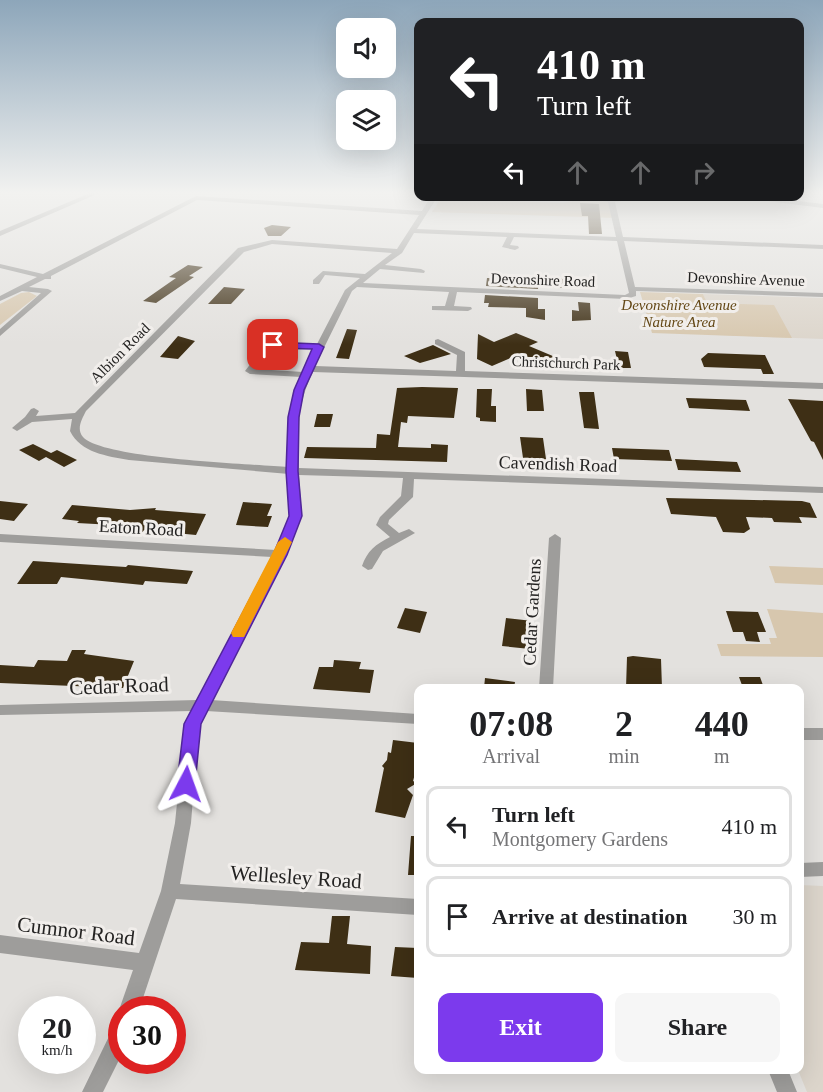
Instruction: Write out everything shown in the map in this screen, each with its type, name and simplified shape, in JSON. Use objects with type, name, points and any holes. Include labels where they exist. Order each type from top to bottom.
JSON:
[{"type":"street","points":[[0,299],[112,242]]},
{"type":"street","name":"Albion Road","points":[[77,416],[246,248],[272,242],[399,251]]},
{"type":"street","points":[[134,996],[171,891],[183,823],[188,746],[192,724],[280,555],[296,516],[292,471],[293,417],[307,372],[344,297],[364,276],[399,251],[405,242]]},
{"type":"street","points":[[509,242],[506,250],[515,248]]},
{"type":"street","points":[[621,242],[632,289]]},
{"type":"street","points":[[687,242],[823,248]]},
{"type":"street","points":[[316,282],[329,265]]},
{"type":"street","points":[[0,266],[47,276]]},
{"type":"street","points":[[378,267],[421,271]]},
{"type":"street","points":[[323,273],[364,276]]},
{"type":"street","points":[[47,276],[48,291]]},
{"type":"street","name":"Devonshire Road","points":[[354,285],[626,297],[633,294],[632,289]]},
{"type":"street","points":[[21,289],[48,291]]},
{"type":"street","name":"Devonshire Avenue","points":[[632,289],[823,295]]},
{"type":"street","points":[[449,308],[453,290]]},
{"type":"street","points":[[0,333],[48,291]]},
{"type":"street","points":[[435,308],[468,309]]},
{"type":"street","points":[[273,345],[281,334]]},
{"type":"street","points":[[438,342],[462,354],[460,375]]},
{"type":"street","points":[[273,345],[319,347]]},
{"type":"street","name":"Christchurch Park","points":[[273,345],[249,374],[307,372],[460,375],[823,386]]},
{"type":"street","points":[[17,428],[32,415],[77,416],[74,425],[75,434],[82,443],[103,452],[292,471]]},
{"type":"street","name":"Cavendish Road","points":[[292,471],[823,490]]},
{"type":"street","points":[[368,566],[371,555],[378,547],[404,536],[382,525],[384,519],[407,497],[409,476]]},
{"type":"street","name":"Eaton Road","points":[[0,538],[280,555]]},
{"type":"street","name":"Cedar Gardens","points":[[546,684],[555,538]]},
{"type":"street","name":"Cedar Road","points":[[0,710],[201,705],[414,719]]},
{"type":"street","points":[[804,734],[823,734]]},
{"type":"street","points":[[804,870],[823,869]]},
{"type":"street","name":"Wellesley Road","points":[[171,891],[414,908]]},
{"type":"street","name":"Cumnor Road","points":[[0,944],[146,963]]},
{"type":"street","points":[[92,1092],[108,1059]]},
{"type":"street","points":[[780,1074],[787,1092]]},
{"type":"shaded area","points":[[703,294],[823,298],[823,339],[718,335]]},
{"type":"shaded area","points":[[804,885],[823,886],[823,1092],[807,1092],[800,1074],[804,1074]]},
{"type":"green space","points":[[29,292],[37,296],[0,325],[0,304],[21,293]]},
{"type":"green space","name":"Devonshire Avenue Nature Area","points":[[640,292],[703,294],[707,303],[774,305],[792,338],[652,333]]},
{"type":"green space","points":[[769,566],[823,568],[823,585],[775,583]]},
{"type":"green space","points":[[767,609],[823,613],[823,657],[721,656],[717,644],[771,644],[769,638],[777,638]]},
{"type":"building","points":[[188,265],[203,267],[189,276],[194,277],[156,303],[143,301],[176,278],[169,277]]},
{"type":"building","points":[[487,278],[539,279],[538,289],[486,286]]},
{"type":"building","points":[[542,278],[566,279],[566,288],[542,288]]},
{"type":"building","points":[[224,287],[245,289],[231,304],[208,304]]},
{"type":"building","points":[[485,295],[538,298],[538,309],[545,309],[545,320],[526,317],[526,308],[488,307],[489,303],[484,303]]},
{"type":"building","points":[[578,302],[590,303],[591,320],[572,321],[572,310],[579,311]]},
{"type":"building","points":[[347,329],[357,330],[349,359],[336,358]]},
{"type":"building","points":[[516,333],[538,342],[529,346],[567,362],[551,369],[515,356],[492,366],[477,359],[478,334],[494,342]]},
{"type":"building","points":[[178,336],[195,341],[178,359],[160,357]]},
{"type":"building","points":[[433,345],[451,354],[420,363],[404,356]]},
{"type":"building","points":[[615,351],[628,352],[631,368],[619,368]]},
{"type":"building","points":[[708,353],[765,355],[774,374],[763,374],[761,369],[704,367],[701,359]]},
{"type":"building","points":[[397,388],[458,388],[454,418],[408,416],[407,423],[401,422],[398,447],[431,448],[431,444],[448,445],[447,462],[304,458],[307,447],[376,448],[377,434],[390,435]]},
{"type":"building","points":[[477,389],[492,389],[491,406],[496,406],[496,422],[480,421],[480,418],[476,417]]},
{"type":"building","points":[[526,389],[542,390],[544,411],[527,411]]},
{"type":"building","points":[[579,392],[594,392],[599,429],[584,428]]},
{"type":"building","points":[[686,398],[746,400],[750,411],[689,408]]},
{"type":"building","points":[[788,399],[823,401],[823,460],[814,442],[811,441]]},
{"type":"building","points":[[317,414],[333,414],[330,427],[314,427]]},
{"type":"building","points":[[520,437],[543,438],[547,466],[524,465]]},
{"type":"building","points":[[33,444],[51,453],[57,450],[77,460],[64,467],[46,457],[39,461],[19,450]]},
{"type":"building","points":[[612,448],[669,450],[672,461],[614,459]]},
{"type":"building","points":[[675,459],[737,462],[741,472],[678,470]]},
{"type":"building","points":[[666,498],[802,501],[810,503],[817,518],[799,517],[802,523],[774,522],[772,518],[746,517],[750,529],[744,533],[723,532],[716,517],[671,514]]},
{"type":"building","points":[[0,501],[28,504],[14,521],[0,519]]},
{"type":"building","points":[[243,502],[272,504],[267,516],[272,516],[268,527],[236,525]]},
{"type":"building","points":[[72,505],[130,510],[156,508],[155,510],[206,514],[196,535],[144,530],[142,533],[129,532],[132,526],[77,523],[79,521],[62,519]]},
{"type":"building","points":[[33,561],[126,567],[128,565],[193,571],[187,584],[145,581],[143,585],[61,577],[57,584],[17,584]]},
{"type":"building","points":[[405,608],[427,612],[420,633],[397,628]]},
{"type":"building","points":[[726,611],[758,612],[766,632],[757,632],[760,642],[746,641],[743,632],[733,632]]},
{"type":"building","points":[[506,618],[533,621],[530,649],[502,646]]},
{"type":"building","points":[[72,650],[86,650],[84,654],[134,661],[123,688],[0,683],[0,665],[34,667],[38,660],[67,661]]},
{"type":"building","points":[[627,657],[661,659],[662,684],[626,684]]},
{"type":"building","points":[[334,660],[361,662],[359,669],[374,670],[370,693],[313,689],[319,667],[333,667]]},
{"type":"building","points":[[739,677],[760,677],[763,684],[742,684]]},
{"type":"building","points":[[485,678],[515,682],[515,684],[484,684]]},
{"type":"building","points":[[393,740],[414,743],[414,785],[407,789],[413,795],[405,818],[375,812],[384,768],[382,766],[387,760],[388,752],[391,753]]},
{"type":"building","points":[[411,836],[414,836],[414,875],[408,875]]},
{"type":"building","points":[[332,916],[350,916],[347,944],[371,946],[370,974],[295,970],[301,942],[329,943]]},
{"type":"building","points":[[395,947],[414,948],[414,978],[391,976]]},
{"type":"slow traffic","points":[[239,633],[285,542]]},
{"type":"route","points":[[186,784],[192,724],[280,555],[296,516],[292,471],[293,417],[299,390],[319,347],[273,345]]}]
